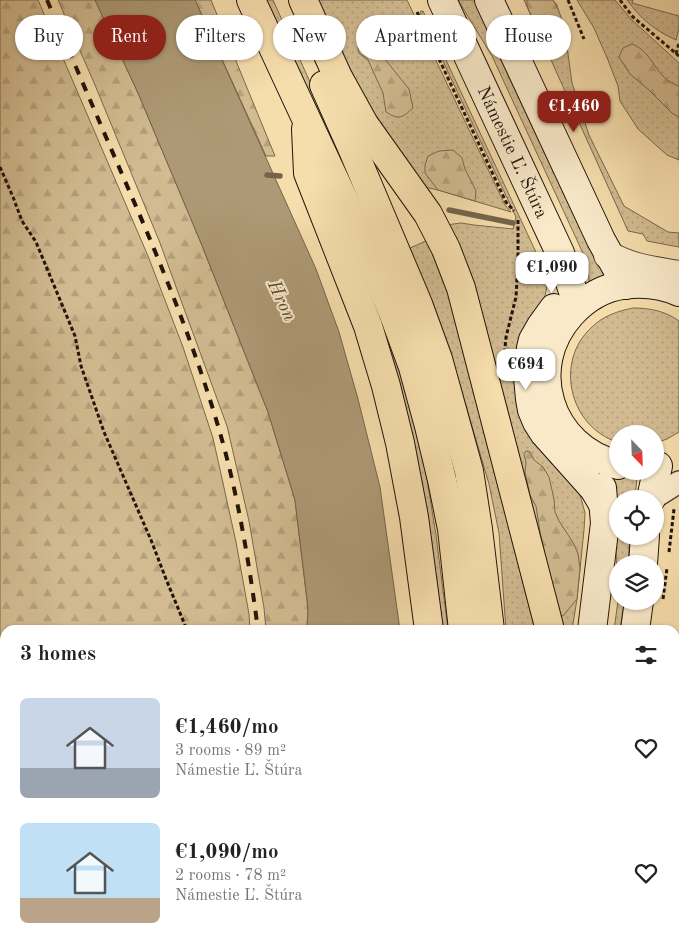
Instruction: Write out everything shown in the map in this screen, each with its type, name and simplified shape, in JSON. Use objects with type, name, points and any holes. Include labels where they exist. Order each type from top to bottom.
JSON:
[{"type":"highway","points":[[251,0],[362,239],[413,366],[442,480],[452,529],[462,625]]},
{"type":"highway","points":[[286,0],[364,176],[418,304],[438,359],[469,471],[489,625]]},
{"type":"highway","points":[[303,0],[338,77],[364,124],[428,214],[446,249],[461,288],[549,625]]},
{"type":"highway","points":[[305,115],[308,173],[368,326],[398,434],[414,517],[428,625]]},
{"type":"main road","name":"Námestie Ľ. Štúra","points":[[442,0],[556,244],[578,306]]},
{"type":"main road","points":[[489,0],[608,255],[626,285]]},
{"type":"main road","points":[[608,255],[619,262],[651,270],[679,287]]},
{"type":"main road","points":[[566,269],[561,296],[533,340],[528,376],[530,398],[537,422],[544,433],[594,489],[604,506]]},
{"type":"main road","points":[[593,625],[604,532],[608,462],[585,451],[563,428],[550,403],[547,385],[547,366],[554,340],[562,323],[578,306],[594,294],[616,286],[638,283],[679,287]]},
{"type":"main road","points":[[656,490],[668,468]]},
{"type":"main road","points":[[636,625],[638,610]]},
{"type":"path","points":[[568,0],[584,39]]},
{"type":"path","points":[[620,0],[633,17],[677,55]]},
{"type":"path","points":[[417,12],[506,202]]},
{"type":"path","points":[[677,55],[679,43]]},
{"type":"path","points":[[0,167],[22,220],[36,242],[68,318],[75,336],[81,366],[104,432],[151,540],[185,625]]},
{"type":"green space","points":[[0,0],[38,0],[44,15],[15,15],[15,60],[64,60],[148,256],[183,347],[213,438],[236,542],[250,625],[0,625]]},
{"type":"green space","points":[[58,0],[95,0],[102,15],[93,15],[93,60],[123,60],[201,243],[268,412],[295,500],[308,608],[307,625],[266,625],[249,521],[227,426],[160,243],[83,57],[83,15],[65,15]]},
{"type":"green space","points":[[195,0],[211,0],[217,15],[202,15]]},
{"type":"green space","points":[[264,0],[273,0],[280,15],[273,15],[273,19]]},
{"type":"green space","points":[[310,0],[407,0],[414,15],[356,15],[356,60],[436,60],[505,205],[511,212],[420,186],[379,131],[342,60],[346,60],[346,15],[318,15]]},
{"type":"green space","points":[[458,0],[476,0],[486,20],[486,46],[476,30],[476,15],[467,15]]},
{"type":"green space","points":[[524,0],[553,0],[557,5],[560,15],[531,15]]},
{"type":"green space","points":[[527,0],[553,0],[560,15],[531,15],[527,6]]},
{"type":"green space","points":[[577,0],[615,0],[631,19],[679,63],[679,160],[667,155],[638,129],[620,101],[618,86],[608,60],[594,28]]},
{"type":"green space","points":[[627,0],[633,0],[632,3],[679,16],[679,29],[676,40],[649,23],[637,13]]},
{"type":"green space","points":[[632,44],[646,53],[664,77],[679,86],[679,117],[672,113],[630,74],[619,57],[623,48]]},
{"type":"green space","points":[[222,60],[236,60],[275,156],[266,156]]},
{"type":"green space","points":[[292,60],[300,60],[347,168]]},
{"type":"green space","points":[[368,60],[386,60],[409,89],[413,108],[400,117],[386,112],[383,93]]},
{"type":"green space","points":[[442,60],[446,60],[542,265],[547,286],[544,301],[575,484],[585,513],[573,625],[562,625],[446,225],[461,223],[513,229],[516,217]]},
{"type":"green space","points":[[494,60],[506,60],[613,277],[590,287],[587,265]]},
{"type":"green space","points":[[551,60],[569,60],[572,83],[589,135],[624,206],[668,232],[679,233],[679,247],[647,241],[643,234],[628,231]]},
{"type":"green space","points":[[453,150],[462,158],[465,169],[476,191],[475,201],[438,190],[425,173],[428,156],[439,151]]},
{"type":"green space","points":[[430,239],[453,306],[534,625],[506,625],[499,533],[489,484],[452,358],[436,312],[408,249]]},
{"type":"green space","points":[[373,296],[404,380],[419,435],[436,535],[447,625],[440,625],[370,297]]},
{"type":"green space","points":[[633,308],[645,309],[657,311],[679,321],[679,432],[667,439],[664,440],[664,425],[609,425],[609,438],[587,422],[578,408],[572,391],[573,357],[580,341],[592,327],[616,312]]},
{"type":"green space","points":[[526,451],[530,452],[534,460],[543,467],[549,477],[555,512],[578,554],[580,568],[577,599],[563,616],[560,615],[553,591],[536,506],[530,495],[525,472],[526,462],[524,455]]},
{"type":"green space","points":[[605,472],[609,473],[609,480],[637,480],[636,490],[612,490]]},
{"type":"green space","points":[[616,545],[629,545],[629,555],[616,555]]},
{"type":"green space","points":[[617,610],[623,610],[621,625],[615,625]]},
{"type":"water","name":"Hron","points":[[95,0],[195,0],[202,15],[176,15],[176,60],[222,60],[316,269],[339,332],[380,487],[399,625],[307,625],[308,608],[295,500],[268,412],[201,243],[123,60],[166,60],[166,15],[102,15]]},
{"type":"waterway","points":[[267,175],[280,176]]},
{"type":"waterway","points":[[449,210],[513,223]]},
{"type":"railway","points":[[47,0],[153,246],[203,379],[224,447],[235,492],[257,625]]}]
